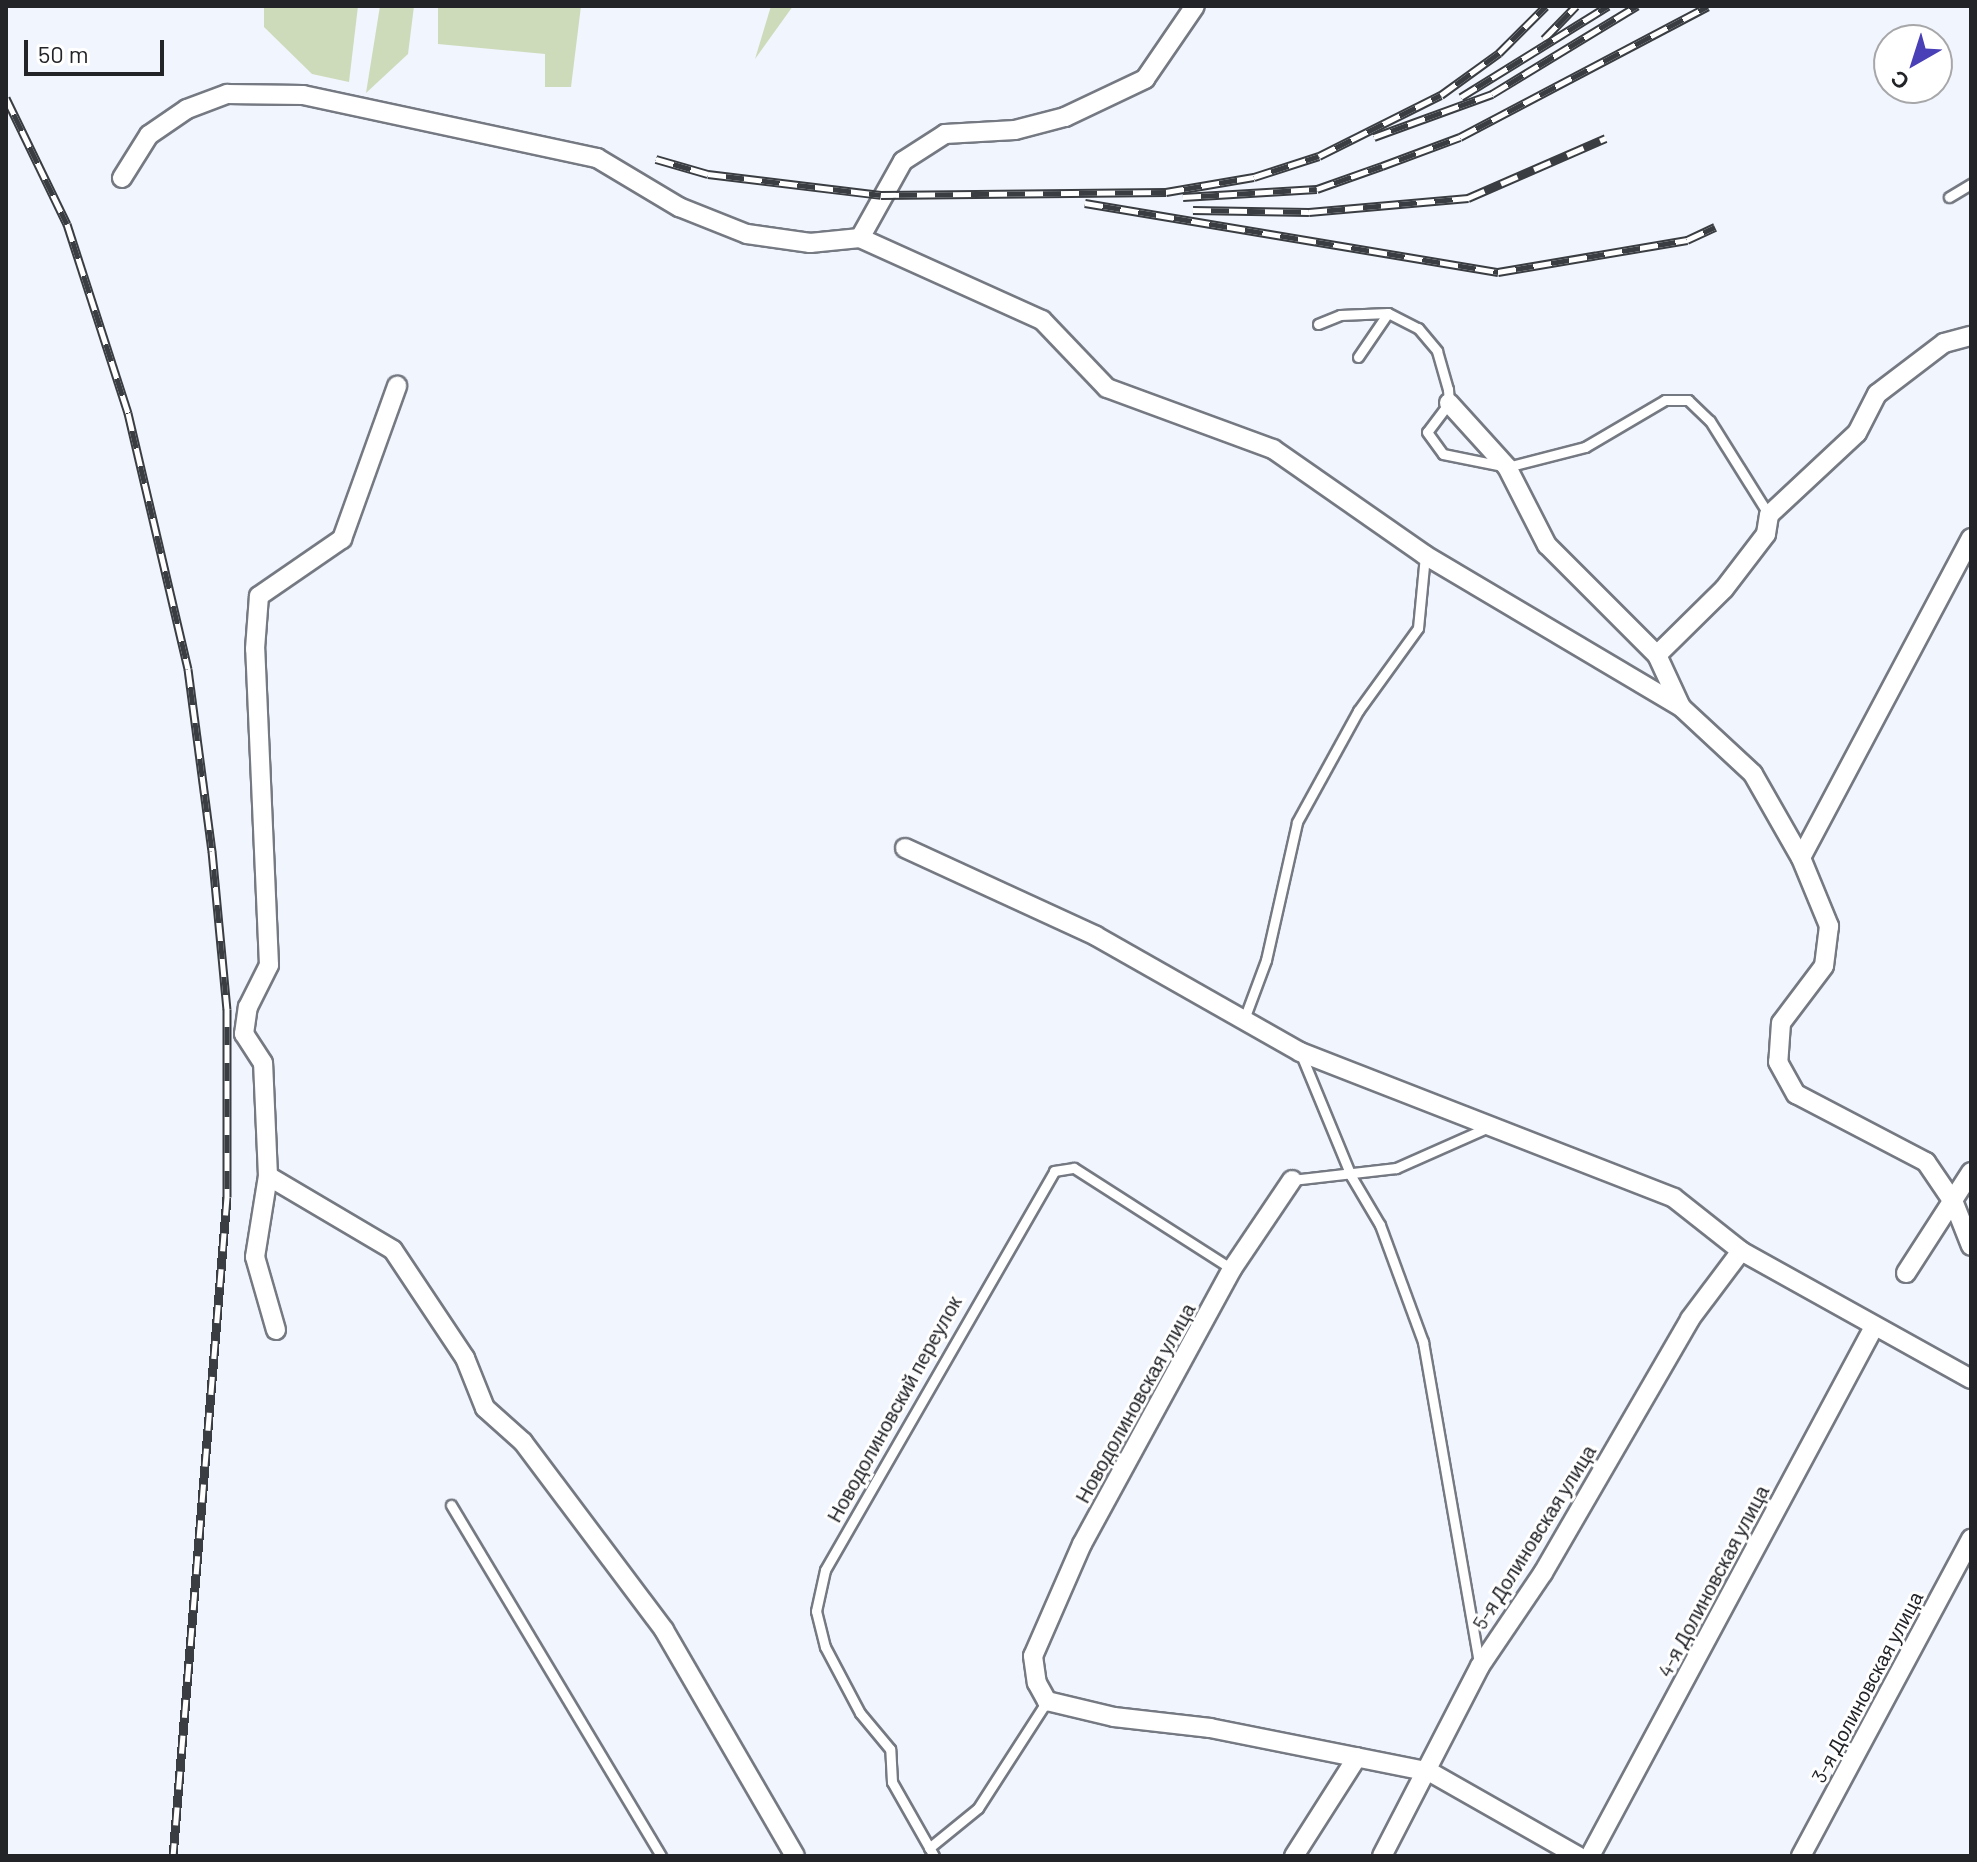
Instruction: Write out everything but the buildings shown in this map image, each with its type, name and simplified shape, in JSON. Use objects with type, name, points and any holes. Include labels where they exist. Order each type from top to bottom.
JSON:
[{"type":"street","points":[[860,238],[903,161],[945,134],[1015,130],[1065,117],[1145,79],[1195,6]]},
{"type":"street","points":[[122,178],[149,135],[187,109],[227,94],[303,95],[597,158],[679,207],[747,234],[810,243],[860,238],[1042,320],[1107,388],[1273,449],[1425,555],[1681,707],[1753,774],[1801,858],[1829,926],[1824,966],[1781,1023],[1778,1062],[1796,1094],[1926,1162],[1954,1203],[1971,1246]]},
{"type":"street","points":[[1657,655],[1724,589],[1766,534],[1769,515],[1857,433],[1877,394],[1944,343],[1971,336]]},
{"type":"street","points":[[276,1330],[255,1257],[268,1176],[263,1063],[244,1034],[248,1007],[269,965],[255,649],[259,596],[342,539],[397,386]]},
{"type":"street","points":[[1449,403],[1507,467],[1547,545],[1657,655],[1681,707]]},
{"type":"street","points":[[1801,858],[1971,538]]},
{"type":"street","points":[[905,848],[1096,936],[1300,1052],[1484,1129],[1674,1198],[1741,1251],[1971,1379]]},
{"type":"street","points":[[1906,1273],[1954,1203],[1971,1172]]},
{"type":"street","points":[[268,1176],[393,1250],[465,1358],[485,1408],[523,1442],[664,1630],[795,1856]]},
{"type":"street","name":"Новодолиновская улица","points":[[1047,1701],[1033,1656],[1082,1544],[1232,1269],[1292,1180]]},
{"type":"street","name":"5-я Долиновская улица","points":[[1382,1856],[1430,1772],[1480,1666],[1543,1573],[1690,1319],[1741,1251]]},
{"type":"street","name":"4-я Долиновская улица","points":[[1590,1856],[1874,1327]]},
{"type":"street","name":"3-я Долиновская улица","points":[[1801,1856],[1971,1539]]},
{"type":"street","points":[[1047,1701],[1430,1772],[1578,1856]]},
{"type":"street","points":[[1294,1856],[1357,1757]]},
{"type":"lane","points":[[1949,197],[1971,184]]},
{"type":"lane","points":[[1318,324],[1340,315],[1388,313],[1418,328],[1437,351],[1449,403],[1427,432],[1431,444],[1443,454],[1507,467],[1585,447],[1665,400],[1688,400],[1710,421],[1769,515]]},
{"type":"lane","points":[[1358,357],[1388,313]]},
{"type":"lane","points":[[1243,1022],[1266,960],[1297,822],[1358,711],[1418,628],[1425,555]]},
{"type":"lane","points":[[1300,1052],[1351,1176],[1380,1225],[1423,1342],[1480,1666]]},
{"type":"lane","points":[[1292,1180],[1351,1176],[1396,1168],[1484,1129]]},
{"type":"lane","name":"Новодолиновский переулок","points":[[932,1852],[892,1782],[890,1749],[860,1713],[825,1647],[816,1611],[825,1570],[1054,1171],[1074,1168],[1232,1269]]},
{"type":"lane","points":[[451,1505],[661,1856]]},
{"type":"lane","points":[[932,1852],[978,1808],[1047,1701]]},
{"type":"green space","points":[[264,6],[358,6],[349,82],[312,74],[264,27]]},
{"type":"green space","points":[[380,6],[414,6],[408,54],[366,93]]},
{"type":"green space","points":[[438,6],[581,6],[571,87],[545,87],[545,54],[438,44]]},
{"type":"green space","points":[[771,6],[793,6],[755,59]]},
{"type":"railway","points":[[656,159],[708,174],[881,195],[1166,192],[1254,177],[1319,156],[1441,95],[1499,53],[1546,6]]},
{"type":"railway","points":[[1544,39],[1576,6]]},
{"type":"railway","points":[[1461,97],[1608,6]]},
{"type":"railway","points":[[1374,137],[1492,94],[1637,6]]},
{"type":"railway","points":[[1183,197],[1317,189],[1382,166],[1460,137],[1708,6]]},
{"type":"railway","points":[[6,98],[67,224],[128,413],[188,669],[212,851],[227,1009],[227,1197],[173,1856]]},
{"type":"railway","points":[[1193,210],[1309,212],[1468,198],[1606,138]]},
{"type":"railway","points":[[1085,203],[1498,272],[1687,240],[1715,227]]}]
